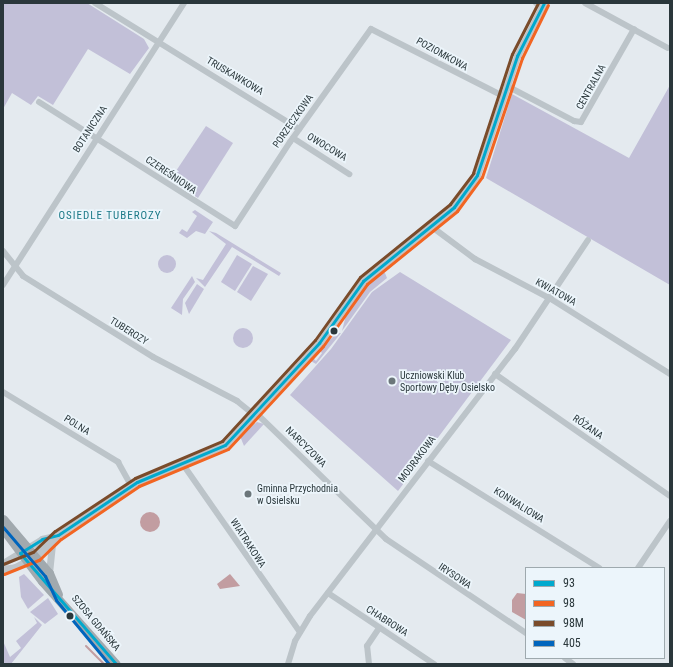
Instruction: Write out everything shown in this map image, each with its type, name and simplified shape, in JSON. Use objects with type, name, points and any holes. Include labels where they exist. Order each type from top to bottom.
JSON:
[{"type":"main road","name":"SZOSA GDAŃSKA","points":[[3,519],[49,573],[60,597]]},
{"type":"main road","name":"SZOSA GDAŃSKA","points":[[3,529],[26,562],[60,597],[116,664]]},
{"type":"street","name":"TRUSKAWKOWA","points":[[95,3],[299,129]]},
{"type":"street","name":"BOTANICZNA","points":[[15,267],[96,138],[184,3]]},
{"type":"street","points":[[585,3],[668,48]]},
{"type":"street","points":[[3,563],[28,547],[58,535],[131,485],[221,448],[255,414],[319,343],[362,281],[432,228],[460,201],[473,182],[503,96],[541,4]]},
{"type":"street","name":"POZIOMKOWA","points":[[371,30],[503,96]]},
{"type":"street","name":"PORZECZKOWA","points":[[235,226],[299,129],[371,30]]},
{"type":"street","name":"CENTRALNA","points":[[507,86],[574,122],[581,122],[634,30]]},
{"type":"street","name":"CZEREŚNIOWA","points":[[39,102],[235,226]]},
{"type":"street","name":"OWOCOWA","points":[[293,138],[349,174]]},
{"type":"street","name":"KWIATOWA","points":[[432,228],[475,259],[551,299],[670,374]]},
{"type":"street","name":"MODRAKOWA","points":[[288,664],[300,632],[551,299],[588,240]]},
{"type":"street","name":"TUBEROZY","points":[[3,251],[15,267],[50,294],[153,357],[237,401],[255,414]]},
{"type":"street","points":[[3,285],[15,267]]},
{"type":"street","name":"RÓŻANA","points":[[495,374],[670,496]]},
{"type":"street","name":"POLNA","points":[[3,392],[118,462],[131,485]]},
{"type":"street","name":"NARCYZOWA","points":[[255,414],[376,530]]},
{"type":"street","name":"KONWALIOWA","points":[[428,461],[597,567]]},
{"type":"street","name":"WIATRAKOWA","points":[[182,463],[300,632]]},
{"type":"street","points":[[639,567],[670,521]]},
{"type":"street","name":"IRYSOWA","points":[[376,530],[426,569],[525,632]]},
{"type":"street","points":[[3,569],[26,562],[36,556],[58,535]]},
{"type":"street","points":[[49,573],[52,542]]},
{"type":"street","name":"CHABROWA","points":[[328,593],[434,664]]},
{"type":"street","points":[[368,664],[367,646],[379,628]]},
{"type":"shaded area","points":[[3,3],[87,3],[144,39],[149,48],[130,74],[88,49],[53,105],[38,96],[31,105],[12,93],[3,109]]},
{"type":"shaded area","points":[[670,85],[670,285],[486,178],[512,94],[629,158]]},
{"type":"shaded area","points":[[206,126],[233,143],[198,198],[170,180]]},
{"type":"shaded area","points":[[195,210],[213,222],[205,234],[196,231],[187,238],[179,233],[182,229],[187,232],[197,216],[192,212]]},
{"type":"shaded area","points":[[209,231],[216,233],[281,273],[279,276],[232,247],[205,287],[196,278],[203,280],[226,244]]},
{"type":"shaded area","points":[[167,255],[173,258],[176,264],[173,270],[167,273],[161,270],[158,264],[161,258]]},
{"type":"shaded area","points":[[237,255],[252,264],[235,291],[221,282]]},
{"type":"shaded area","points":[[253,266],[268,274],[251,301],[237,292]]},
{"type":"shaded area","name":"Uczniowski Klub Sportowy Dęby Osielsko","points":[[400,272],[511,340],[398,491],[290,395],[331,349],[372,292]]},
{"type":"shaded area","points":[[378,273],[385,273],[387,278],[370,292],[342,331],[348,307],[363,286]]},
{"type":"shaded area","points":[[192,276],[195,282],[183,299],[182,315],[171,308]]},
{"type":"shaded area","points":[[197,284],[204,289],[189,314],[185,303]]},
{"type":"shaded area","points":[[243,328],[250,331],[253,338],[250,345],[243,348],[236,345],[233,338],[236,331]]},
{"type":"shaded area","points":[[337,333],[341,333],[316,364],[309,360],[312,357],[316,361],[322,353],[319,350]]},
{"type":"shaded area","points":[[257,422],[264,424],[244,446],[240,436]]},
{"type":"shaded area","points":[[150,512],[157,515],[160,522],[157,529],[150,532],[143,529],[140,522],[143,515]]},
{"type":"shaded area","points":[[24,574],[44,595],[28,609],[21,597],[19,577]]},
{"type":"shaded area","points":[[230,574],[240,586],[220,589],[217,584]]},
{"type":"shaded area","points":[[517,593],[525,594],[525,619],[512,612],[512,600]]},
{"type":"shaded area","points":[[48,598],[58,614],[45,624],[30,612]]},
{"type":"shaded area","points":[[34,617],[42,625],[11,664],[3,664],[3,641],[10,657],[21,648],[16,641],[37,623]]},
{"type":"waterway","points":[[86,646],[104,664]]},
{"type":"transit line","name":"98M","points":[[3,564],[33,552],[55,531],[135,478],[222,441],[315,340],[360,277],[450,204],[473,173],[512,54],[538,3]]},
{"type":"transit line","name":"93","points":[[20,553],[42,539],[58,535],[137,482],[225,445],[319,343],[363,281],[454,207],[477,175],[517,56],[544,3]]},
{"type":"transit line","name":"98","points":[[4,574],[39,560],[61,539],[139,486],[228,449],[323,346],[367,284],[457,211],[482,177],[522,58],[548,5]]},
{"type":"transit line","name":"405","points":[[3,527],[45,576],[56,600],[109,664]]},
{"type":"transit line","name":"93","points":[[20,553],[116,664]]},
{"type":"place","name":"Uczniowski Klub Sportowy Dęby Osielsko","points":[[392,381]]},
{"type":"place","name":"Gminna Przychodnia w Osielsku","points":[[248,494]]},
{"type":"district","name":"OSIEDLE TUBEROZY","points":[[110,216]]}]
